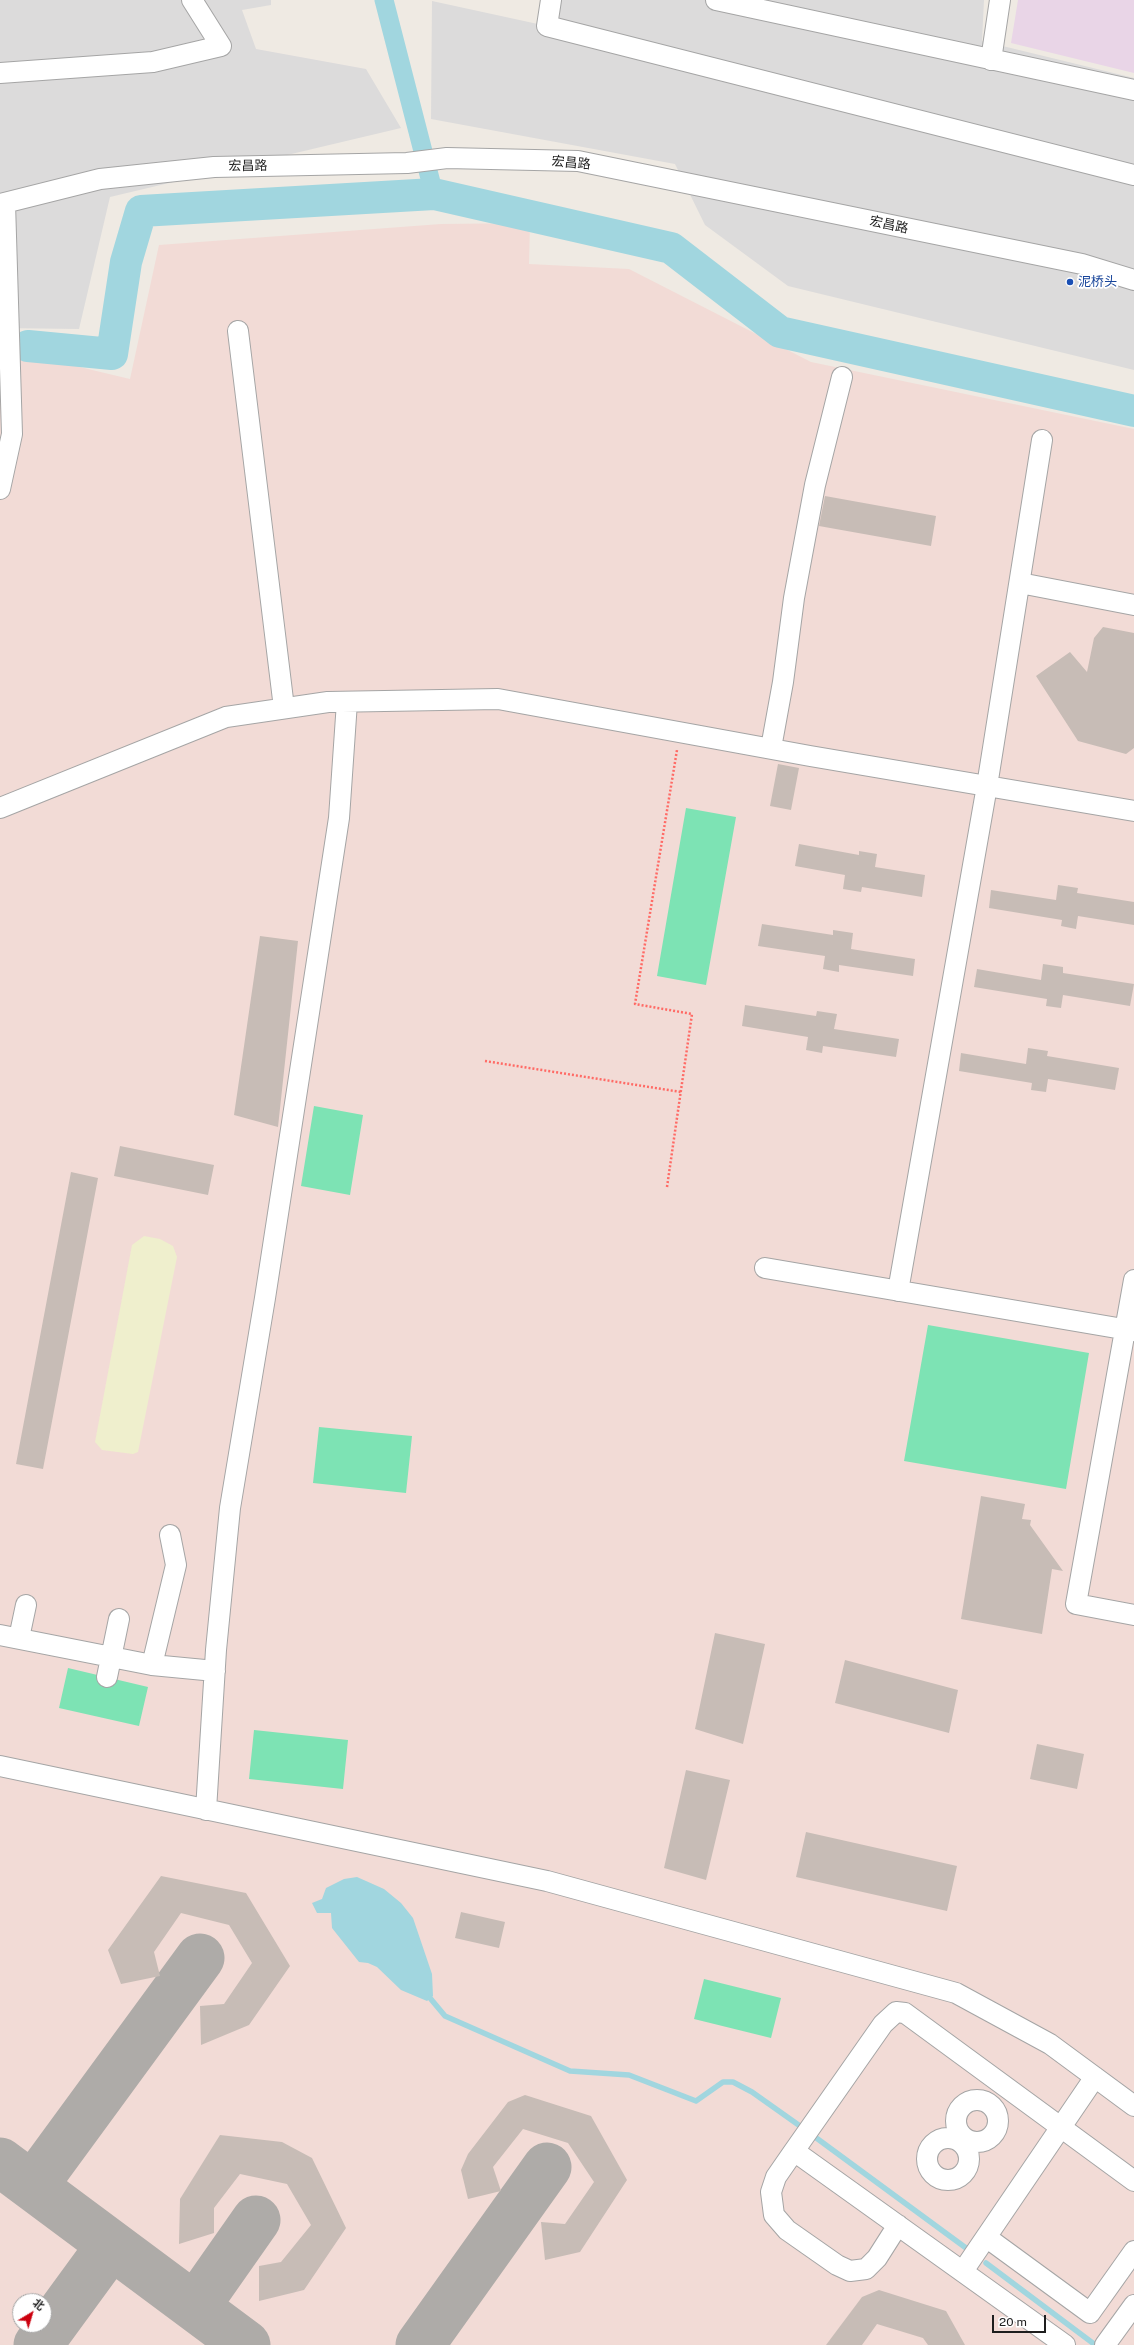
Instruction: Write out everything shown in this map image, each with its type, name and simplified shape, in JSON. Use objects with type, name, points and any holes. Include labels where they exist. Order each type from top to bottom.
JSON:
[{"type":"street","points":[[0,73],[153,62],[221,46],[192,0]]},
{"type":"street","points":[[551,0],[547,26],[1134,175]]},
{"type":"street","points":[[716,0],[1134,90]]},
{"type":"street","points":[[991,60],[1000,0]]},
{"type":"street","name":"宏昌路","points":[[2,204],[100,179],[214,167],[407,163],[447,158],[578,161],[1082,264],[1134,280]]},
{"type":"street","points":[[0,489],[12,434],[2,204]]},
{"type":"street","points":[[238,331],[284,708]]},
{"type":"street","points":[[771,748],[783,682],[794,598],[815,485],[842,377]]},
{"type":"street","points":[[898,1291],[987,786],[1042,440]]},
{"type":"street","points":[[1020,582],[1134,605]]},
{"type":"street","points":[[0,808],[226,717],[328,702],[498,698],[680,732],[1134,811]]},
{"type":"street","points":[[206,1810],[215,1671],[230,1508],[267,1282],[339,818],[347,702]]},
{"type":"street","points":[[765,1268],[1130,1330]]},
{"type":"street","points":[[1134,1280],[1130,1330],[1076,1604],[1134,1615]]},
{"type":"street","points":[[152,1664],[176,1565],[170,1534]]},
{"type":"street","points":[[19,1638],[26,1605]]},
{"type":"street","points":[[107,1677],[119,1619]]},
{"type":"street","points":[[0,1635],[152,1664],[215,1671]]},
{"type":"street","points":[[0,1766],[547,1881],[956,1993],[1050,2044],[1134,2106]]},
{"type":"street","points":[[898,2225],[877,2258],[866,2269],[850,2271],[836,2265],[787,2230],[774,2215],[771,2192],[776,2178],[794,2151],[883,2024],[896,2012],[905,2013],[1134,2181]]},
{"type":"street","points":[[963,2271],[1095,2077]]},
{"type":"street","points":[[991,2104],[1003,2086]]},
{"type":"street","points":[[978,2099],[991,2104],[998,2115],[999,2122],[994,2135],[983,2142],[962,2140],[956,2120],[960,2107],[972,2100],[978,2099]]},
{"type":"street","points":[[794,2151],[1065,2345]]},
{"type":"street","points":[[986,2237],[1090,2313],[1110,2338],[1134,2305]]},
{"type":"street","points":[[1090,2313],[1134,2251]]},
{"type":"path","points":[[667,1187],[692,1014],[635,1004],[680,732]]},
{"type":"path","points":[[484,1061],[681,1092]]},
{"type":"shaded area","points":[[0,0],[271,0],[271,5],[242,10],[256,49],[366,69],[401,128],[110,197],[79,329],[0,328]]},
{"type":"shaded area","points":[[551,0],[984,0],[982,41],[1134,78],[1134,370],[788,286],[705,225],[675,164],[431,119],[432,1],[547,26]]},
{"type":"shaded area","points":[[1018,0],[1134,0],[1134,73],[1011,43]]},
{"type":"shaded area","points":[[530,223],[529,264],[629,269],[811,362],[1134,429],[1134,2345],[0,2345],[0,354],[29,355],[130,379],[159,245],[441,224]]},
{"type":"green space","points":[[686,808],[736,817],[706,985],[657,976]]},
{"type":"green space","points":[[314,1106],[363,1115],[350,1195],[301,1186]]},
{"type":"green space","points":[[144,1236],[160,1239],[173,1246],[177,1257],[138,1452],[133,1454],[102,1450],[95,1442],[132,1245]]},
{"type":"green space","points":[[928,1325],[1089,1353],[1066,1489],[904,1461]]},
{"type":"green space","points":[[319,1427],[412,1436],[406,1493],[313,1483]]},
{"type":"green space","points":[[68,1668],[148,1687],[139,1726],[59,1708]]},
{"type":"green space","points":[[254,1730],[348,1740],[343,1789],[249,1779]]},
{"type":"green space","points":[[704,1979],[781,1998],[771,2038],[694,2019]]},
{"type":"water","points":[[357,1877],[384,1889],[401,1903],[413,1918],[432,1974],[433,1996],[427,2001],[401,1990],[377,1967],[368,1963],[359,1962],[332,1928],[331,1913],[317,1913],[312,1903],[322,1899],[326,1888],[344,1879]]},
{"type":"building","points":[[825,496],[936,516],[931,546],[819,526]]},
{"type":"building","points":[[1103,627],[1134,633],[1134,748],[1126,754],[1078,741],[1036,676],[1070,652],[1087,672],[1094,638]]},
{"type":"building","points":[[778,764],[799,768],[791,810],[770,806]]},
{"type":"building","points":[[799,844],[859,855],[859,851],[877,854],[875,867],[925,875],[922,897],[862,887],[861,892],[843,889],[845,875],[795,866]]},
{"type":"building","points":[[1058,885],[1078,888],[1077,893],[1134,902],[1134,925],[1078,916],[1076,929],[1061,926],[1062,920],[989,908],[991,890],[1056,900]]},
{"type":"building","points":[[762,924],[833,935],[833,930],[853,933],[851,949],[915,959],[913,976],[839,965],[839,972],[823,969],[825,956],[758,946]]},
{"type":"building","points":[[260,936],[298,941],[278,1127],[234,1115]]},
{"type":"building","points":[[1043,964],[1063,967],[1063,973],[1134,984],[1130,1006],[1063,995],[1061,1008],[1046,1006],[1047,999],[974,987],[977,969],[1041,980]]},
{"type":"building","points":[[745,1005],[816,1016],[817,1011],[837,1014],[834,1029],[899,1039],[896,1057],[823,1046],[822,1053],[806,1050],[808,1037],[742,1026]]},
{"type":"building","points":[[1028,1048],[1048,1051],[1047,1056],[1119,1068],[1115,1090],[1048,1079],[1046,1092],[1031,1090],[1032,1083],[959,1071],[961,1053],[1026,1064]]},
{"type":"building","points":[[120,1146],[214,1165],[208,1195],[114,1176]]},
{"type":"building","points":[[71,1172],[98,1178],[43,1469],[16,1464]]},
{"type":"building","points":[[981,1496],[1025,1504],[1022,1519],[1031,1520],[1030,1525],[1063,1571],[1052,1569],[1042,1634],[961,1619]]},
{"type":"building","points":[[715,1633],[765,1644],[743,1744],[695,1729]]},
{"type":"building","points":[[845,1660],[958,1690],[949,1733],[835,1703]]},
{"type":"building","points":[[1037,1744],[1084,1754],[1077,1789],[1030,1779]]},
{"type":"building","points":[[686,1770],[730,1780],[706,1880],[664,1868]]},
{"type":"building","points":[[806,1832],[957,1866],[947,1911],[796,1877]]},
{"type":"building","points":[[161,1876],[246,1893],[290,1966],[249,2025],[201,2045],[200,2006],[224,2004],[252,1963],[229,1925],[181,1913],[154,1952],[160,1976],[121,1984],[108,1950]]},
{"type":"building","points":[[461,1912],[505,1922],[499,1948],[455,1938]]},
{"type":"building","points":[[525,2095],[591,2116],[627,2180],[580,2252],[545,2260],[541,2222],[565,2224],[594,2182],[568,2143],[523,2129],[493,2167],[501,2191],[468,2199],[461,2170],[468,2154],[508,2102]]},
{"type":"building","points":[[220,2135],[282,2142],[312,2158],[346,2228],[304,2290],[259,2301],[259,2266],[281,2262],[311,2225],[287,2184],[240,2174],[214,2208],[214,2233],[179,2244],[180,2199]]},
{"type":"building","points":[[879,2290],[946,2311],[965,2345],[928,2345],[923,2338],[877,2324],[862,2345],[826,2345],[862,2297]]},
{"type":"waterway","points":[[384,0],[434,194]]},
{"type":"waterway","points":[[28,346],[112,354],[126,262],[141,211],[434,194],[671,248],[780,332],[1134,411]]},
{"type":"waterway","points":[[430,1998],[445,2016],[570,2071],[629,2075],[696,2101],[723,2082],[733,2082],[752,2092],[800,2126]]},
{"type":"waterway","points":[[815,2137],[966,2248]]},
{"type":"waterway","points":[[986,2263],[1094,2344]]},
{"type":"taxiway","points":[[33,2186],[200,1958]]},
{"type":"taxiway","points":[[0,2162],[246,2345]]},
{"type":"taxiway","points":[[420,2345],[547,2167]]},
{"type":"taxiway","points":[[195,2307],[256,2220]]},
{"type":"taxiway","points":[[38,2345],[111,2245]]},
{"type":"place","name":"泥桥头","points":[[1070,282]]}]
